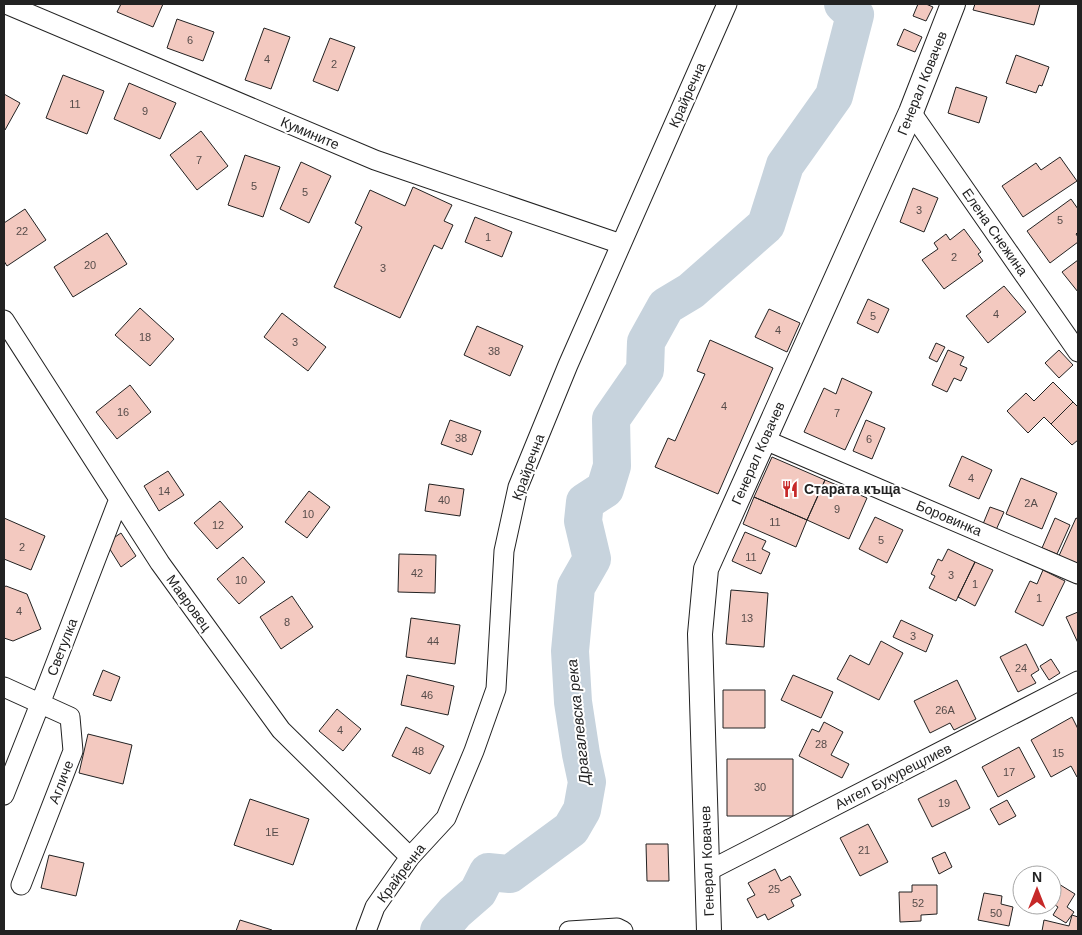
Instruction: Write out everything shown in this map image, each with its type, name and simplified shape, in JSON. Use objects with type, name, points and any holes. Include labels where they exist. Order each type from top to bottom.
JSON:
[{"type":"street","name":"Кумините","points":[[6,4],[375,160],[621,244]]},
{"type":"street","name":"Крайречна","points":[[366,931],[375,907],[410,857],[446,818],[474,750],[496,689],[504,551],[518,487],[568,365],[727,4]]},
{"type":"street","name":"Генерал Ковачев","points":[[709,931],[700,634],[706,569],[911,112],[953,4]]},
{"type":"street","name":"Елена Снежина","points":[[911,112],[1078,352]]},
{"type":"street","name":"Мавровец","points":[[4,320],[160,563],[281,730],[410,857]]},
{"type":"street","name":"Боровинка","points":[[765,440],[1078,574]]},
{"type":"street","name":"Светулка","points":[[4,795],[119,499]]},
{"type":"street","name":"Ангел Букурещлиев","points":[[708,871],[1078,681]]},
{"type":"street","name":"Агличе","points":[[4,688],[70,718],[73,751],[21,885]]},
{"type":"street","points":[[569,931],[617,928],[623,931]]},
{"type":"building","points":[[121,4],[163,4],[153,27],[117,12]]},
{"type":"building","points":[[918,4],[926,4],[933,7],[926,21],[913,16]]},
{"type":"building","points":[[975,4],[1040,4],[1034,25],[973,10]]},
{"type":"building","points":[[177,19],[214,32],[203,61],[167,48]]},
{"type":"building","points":[[264,28],[290,37],[271,89],[245,80]]},
{"type":"building","points":[[904,29],[922,37],[915,52],[897,45]]},
{"type":"building","points":[[330,38],[355,47],[338,91],[313,81]]},
{"type":"building","points":[[1016,55],[1049,67],[1042,86],[1039,85],[1036,93],[1006,83]]},
{"type":"building","points":[[63,75],[104,91],[87,134],[46,118]]},
{"type":"building","points":[[129,83],[176,103],[160,139],[114,119]]},
{"type":"building","points":[[956,87],[987,97],[979,123],[948,113]]},
{"type":"building","points":[[4,94],[20,103],[5,130],[4,129]]},
{"type":"building","points":[[201,131],[228,166],[197,190],[170,155]]},
{"type":"building","points":[[245,155],[280,167],[263,217],[228,205]]},
{"type":"building","points":[[1060,157],[1077,181],[1023,217],[1002,186],[1036,163],[1041,170]]},
{"type":"building","points":[[301,162],[331,176],[309,223],[280,209]]},
{"type":"building","points":[[413,187],[452,205],[444,221],[453,225],[442,249],[434,245],[400,318],[334,287],[362,227],[355,223],[370,190],[405,206]]},
{"type":"building","points":[[913,188],[938,198],[924,232],[900,222]]},
{"type":"building","points":[[1071,199],[1078,209],[1078,232],[1076,234],[1078,242],[1050,263],[1027,231]]},
{"type":"building","points":[[25,209],[46,240],[7,266],[4,261],[4,223]]},
{"type":"building","points":[[475,217],[512,232],[502,257],[465,242]]},
{"type":"building","points":[[964,229],[981,252],[978,254],[983,261],[944,289],[922,260],[938,249],[934,243],[946,234],[950,240]]},
{"type":"building","points":[[107,233],[127,264],[73,297],[54,267]]},
{"type":"building","points":[[1078,260],[1078,292],[1062,272]]},
{"type":"building","points":[[1004,286],[1026,312],[988,343],[966,316]]},
{"type":"building","points":[[868,299],[889,309],[878,333],[857,323]]},
{"type":"building","points":[[140,308],[174,339],[150,366],[115,335]]},
{"type":"building","points":[[769,309],[800,323],[787,352],[755,337]]},
{"type":"building","points":[[282,313],[326,347],[308,371],[264,337]]},
{"type":"building","points":[[477,326],[523,346],[510,376],[464,355]]},
{"type":"building","points":[[710,340],[773,368],[718,494],[655,467],[668,438],[675,441],[705,374],[697,371]]},
{"type":"building","points":[[936,343],[945,347],[937,362],[929,358]]},
{"type":"building","points":[[948,350],[964,357],[960,365],[967,368],[961,381],[954,378],[947,392],[932,385]]},
{"type":"building","points":[[1059,350],[1073,365],[1059,378],[1045,363]]},
{"type":"building","points":[[842,378],[872,392],[845,450],[804,432],[824,388],[836,394]]},
{"type":"building","points":[[1053,382],[1073,402],[1051,424],[1044,417],[1028,433],[1007,411],[1026,393],[1034,401]]},
{"type":"building","points":[[130,385],[151,412],[117,439],[96,412]]},
{"type":"building","points":[[1073,402],[1078,407],[1078,440],[1072,445],[1051,424]]},
{"type":"building","points":[[450,420],[481,431],[472,455],[441,444]]},
{"type":"building","points":[[866,420],[885,428],[872,459],[853,451]]},
{"type":"building","points":[[962,456],[992,470],[979,499],[949,486]]},
{"type":"building","name":"Старата къща","points":[[772,457],[825,480],[807,520],[754,497]]},
{"type":"building","points":[[168,471],[184,495],[159,511],[144,486]]},
{"type":"building","points":[[1021,478],[1057,493],[1042,529],[1006,514]]},
{"type":"building","points":[[825,480],[867,498],[849,539],[807,520]]},
{"type":"building","points":[[429,484],[464,489],[460,516],[425,511]]},
{"type":"building","points":[[309,491],[330,507],[307,538],[285,522]]},
{"type":"building","points":[[754,497],[807,520],[796,547],[743,524]]},
{"type":"building","points":[[220,501],[243,527],[217,549],[194,523]]},
{"type":"building","points":[[990,507],[1004,512],[996,530],[983,524]]},
{"type":"building","points":[[875,517],[903,530],[887,563],[859,549]]},
{"type":"building","points":[[4,518],[45,536],[31,570],[4,559]]},
{"type":"building","points":[[1055,518],[1070,525],[1057,554],[1042,548]]},
{"type":"building","points":[[1076,518],[1078,519],[1078,567],[1058,558]]},
{"type":"building","points":[[745,532],[766,541],[762,549],[770,553],[761,574],[732,561]]},
{"type":"building","points":[[121,533],[136,556],[121,567],[106,543]]},
{"type":"building","points":[[948,549],[975,562],[956,601],[929,588],[935,576],[931,574],[938,559],[942,561]]},
{"type":"building","points":[[399,554],[436,555],[435,593],[398,592]]},
{"type":"building","points":[[243,557],[265,582],[239,604],[217,579]]},
{"type":"building","points":[[975,562],[993,570],[975,606],[958,597]]},
{"type":"building","points":[[1043,570],[1065,581],[1043,626],[1015,612],[1030,581],[1037,584]]},
{"type":"building","points":[[6,586],[27,594],[41,629],[13,641],[4,638],[4,587]]},
{"type":"building","points":[[731,590],[768,593],[764,647],[726,644]]},
{"type":"building","points":[[292,596],[313,627],[281,649],[260,617]]},
{"type":"building","points":[[1078,612],[1078,643],[1066,617]]},
{"type":"building","points":[[411,618],[460,625],[455,664],[406,657]]},
{"type":"building","points":[[901,620],[933,635],[926,652],[893,637]]},
{"type":"building","points":[[881,641],[903,653],[879,700],[837,679],[850,655],[869,665]]},
{"type":"building","points":[[1026,644],[1039,670],[1031,675],[1036,683],[1018,692],[1000,657]]},
{"type":"building","points":[[1051,659],[1060,673],[1049,680],[1040,666]]},
{"type":"building","points":[[103,670],[120,677],[111,701],[93,695]]},
{"type":"building","points":[[407,675],[454,686],[448,715],[401,705]]},
{"type":"building","points":[[793,675],[833,692],[821,718],[781,700]]},
{"type":"building","points":[[957,680],[976,719],[954,730],[950,723],[930,733],[914,701]]},
{"type":"building","points":[[723,690],[765,690],[765,728],[723,728]]},
{"type":"building","points":[[337,709],[361,729],[343,751],[319,731]]},
{"type":"building","points":[[1072,717],[1078,729],[1078,776],[1071,766],[1051,777],[1031,740]]},
{"type":"building","points":[[824,722],[843,732],[831,755],[849,764],[842,778],[799,756],[812,729],[819,732]]},
{"type":"building","points":[[406,727],[444,746],[430,774],[392,756]]},
{"type":"building","points":[[88,734],[132,745],[123,784],[79,773]]},
{"type":"building","points":[[1019,747],[1035,777],[998,797],[982,767]]},
{"type":"building","points":[[727,759],[793,759],[793,816],[727,816]]},
{"type":"building","points":[[956,780],[970,808],[932,827],[918,799]]},
{"type":"building","points":[[250,799],[309,819],[293,865],[234,845]]},
{"type":"building","points":[[1007,800],[1016,816],[999,825],[990,809]]},
{"type":"building","points":[[868,824],[888,862],[860,876],[840,838]]},
{"type":"building","points":[[646,844],[668,844],[669,881],[647,881]]},
{"type":"building","points":[[945,852],[952,867],[939,874],[932,858]]},
{"type":"building","points":[[49,855],[84,863],[76,896],[41,888]]},
{"type":"building","points":[[775,869],[781,881],[790,876],[801,895],[791,900],[794,906],[768,920],[765,914],[757,918],[747,899],[755,895],[748,883]]},
{"type":"building","points":[[912,885],[937,885],[937,914],[921,915],[921,921],[900,922],[899,892],[912,892]]},
{"type":"building","points":[[1062,886],[1075,894],[1067,907],[1074,912],[1066,923],[1053,915],[1062,915]]},
{"type":"building","points":[[984,893],[1002,896],[1001,904],[1012,907],[1009,926],[978,920]]},
{"type":"building","points":[[1072,915],[1078,917],[1078,931],[1042,931],[1044,920],[1069,926]]},
{"type":"building","points":[[240,920],[272,930],[272,931],[236,931]]},
{"type":"waterway","name":"Драгалевска река","points":[[439,931],[455,912],[478,892],[488,872],[510,874],[571,829],[582,810],[587,782],[573,702],[570,651],[576,587],[592,559],[583,521],[585,502],[605,489],[612,466],[611,419],[645,370],[646,342],[666,306],[691,291],[766,225],[785,165],[834,96],[855,15],[843,4]]},
{"type":"place","name":"Старата къща","points":[[790,489]]}]
